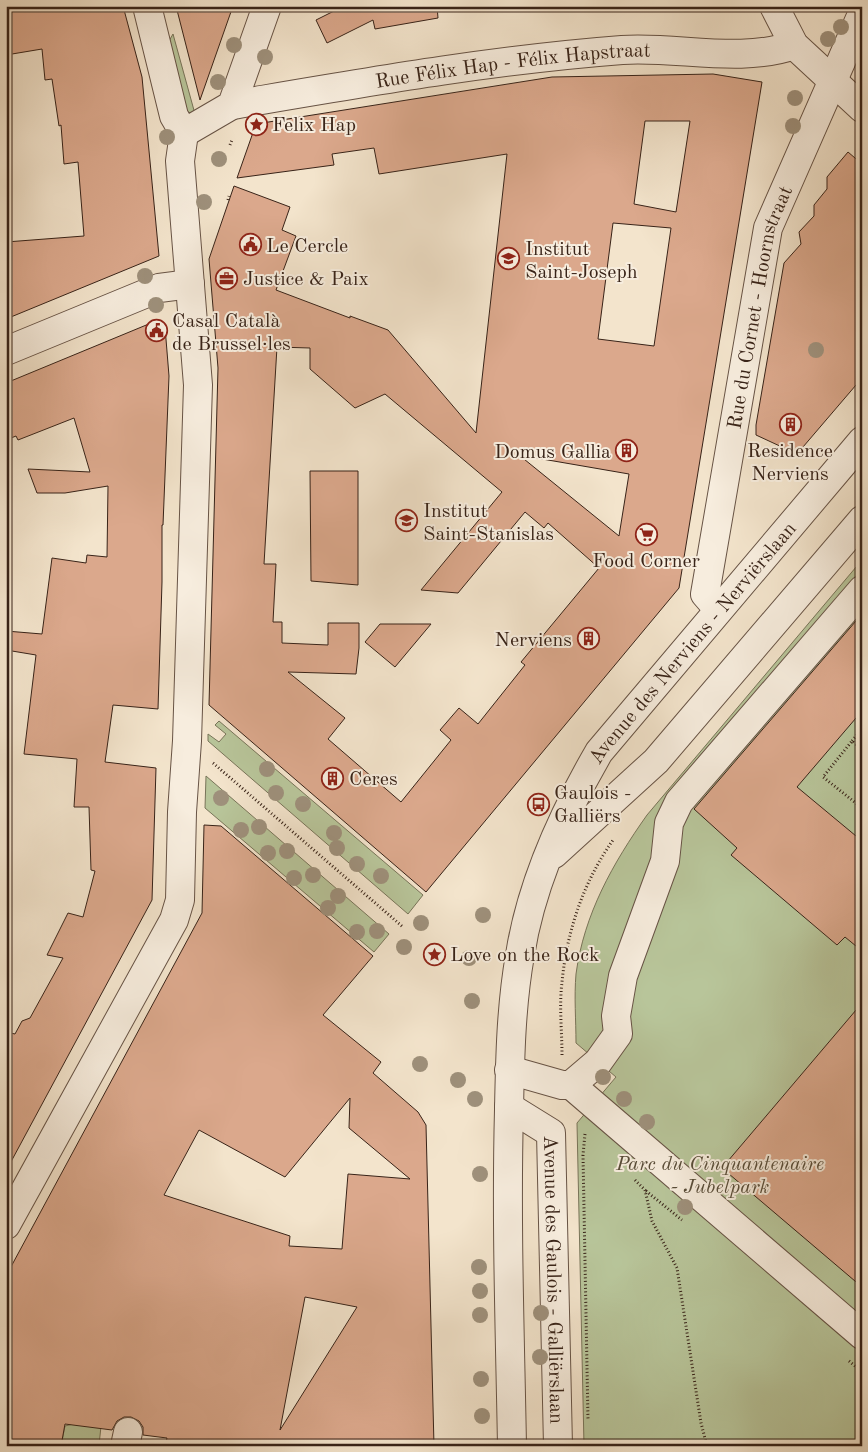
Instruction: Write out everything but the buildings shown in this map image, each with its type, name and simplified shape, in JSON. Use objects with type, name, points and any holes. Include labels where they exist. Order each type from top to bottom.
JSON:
[{"type":"street","points":[[6,1225],[174,920],[180,900],[182,812],[188,732],[198,385],[180,161],[184,133],[174,116],[146,6]]},
{"type":"street","points":[[184,133],[232,105],[267,6]]},
{"type":"street","points":[[774,6],[794,45],[862,108]]},
{"type":"street","name":"Rue du Cornet - Hoornstraat","points":[[718,609],[705,594],[768,228],[862,14]]},
{"type":"street","name":"Rue Félix Hap - Félix Hapstraat","points":[[232,105],[479,64],[624,50],[753,53],[776,51],[794,45]]},
{"type":"street","points":[[6,351],[159,288],[190,284]]},
{"type":"street","name":"Avenue des Nerviens - Nerviërslaan","points":[[509,1070],[520,954],[534,895],[546,862],[581,784],[599,752],[862,441]]},
{"type":"street","name":"Avenue des Nerviens - Nerviërslaan","points":[[546,862],[656,761],[862,520]]},
{"type":"street","points":[[579,1092],[618,1034],[616,1016],[623,976],[665,861],[669,823],[679,802],[862,590]]},
{"type":"street","points":[[509,1070],[562,1085],[579,1092],[862,1335]]},
{"type":"street","name":"Avenue des Gaulois - Galliërslaan","points":[[509,1070],[507,1183],[512,1446]]},
{"type":"street","name":"Avenue des Gaulois - Galliërslaan","points":[[509,1108],[551,1133],[558,1446]]},
{"type":"path","points":[[230,145],[232,140]]},
{"type":"path","points":[[862,729],[823,776],[862,808]]},
{"type":"path","points":[[852,741],[862,749]]},
{"type":"path","points":[[216,766],[403,927]]},
{"type":"path","points":[[579,1092],[592,1122],[585,1134],[582,1155],[588,1426]]},
{"type":"path","points":[[632,1177],[645,1190],[652,1220],[677,1268],[701,1423],[707,1446]]},
{"type":"green space","points":[[173,34],[195,114],[184,111],[169,41]]},
{"type":"green space","name":"Parc du Cinquantenaire - Jubelpark","points":[[862,560],[862,1446],[584,1446],[577,1123],[616,1077],[576,1043],[576,974],[586,931],[602,890],[623,852],[647,815]]},
{"type":"green space","points":[[219,721],[423,895],[408,914],[208,741],[208,734],[219,742],[226,734],[215,725]]},
{"type":"green space","points":[[206,776],[389,934],[374,952],[205,808]]},
{"type":"green space","points":[[102,1417],[99,1445],[61,1446],[65,1426]]},
{"type":"place","name":"Felix Hap","points":[[256,124]]},
{"type":"place","name":"Le Cercle","points":[[250,245]]},
{"type":"place","name":"Institut Saint-Joseph","points":[[509,259]]},
{"type":"place","name":"Justice & Paix","points":[[227,278]]},
{"type":"place","name":"Casal Català de Brussel·les","points":[[156,331]]},
{"type":"place","name":"Residence Nerviens","points":[[790,424]]},
{"type":"place","name":"Domus Gallia","points":[[627,451]]},
{"type":"place","name":"Institut Saint-Stanislas","points":[[407,521]]},
{"type":"place","name":"Food Corner","points":[[646,534]]},
{"type":"place","name":"Nerviens","points":[[588,639]]},
{"type":"place","name":"Ceres","points":[[333,778]]},
{"type":"place","name":"Gaulois - Galliërs","points":[[538,804]]},
{"type":"place","name":"Love on the Rock","points":[[434,954]]}]
